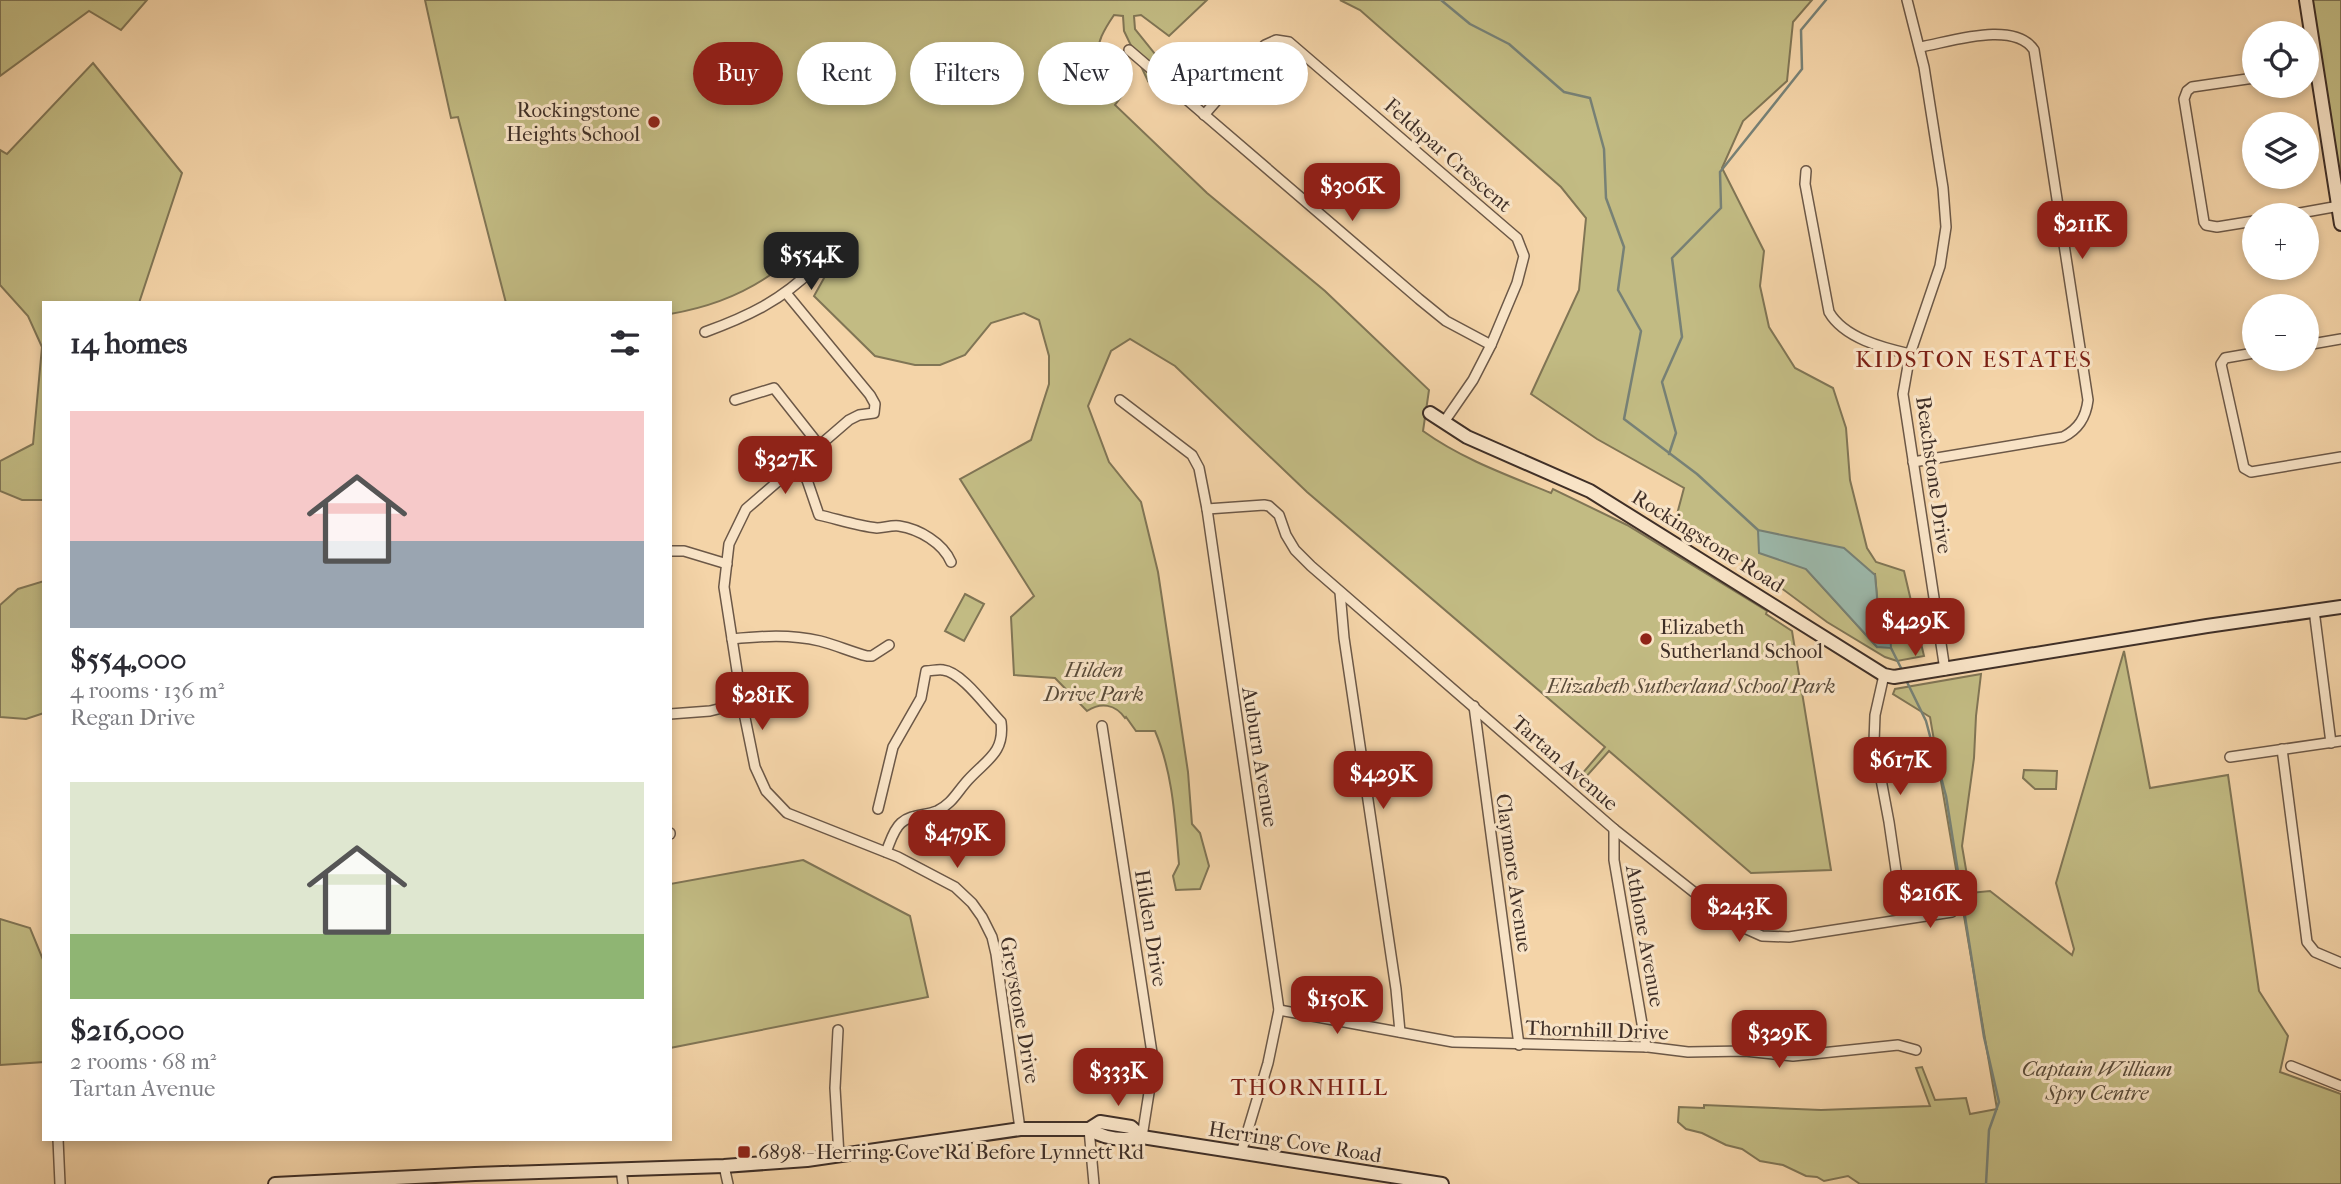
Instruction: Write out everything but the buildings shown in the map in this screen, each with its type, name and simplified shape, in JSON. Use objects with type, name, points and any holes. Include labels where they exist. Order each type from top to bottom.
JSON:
[{"type":"street","name":"Beachstone Drive","points":[[1907,0],[1920,47],[1943,188],[1946,227],[1940,265],[1910,354],[1903,394],[1945,670]]},
{"type":"street","points":[[2306,0],[2308,21]]},
{"type":"street","points":[[1913,462],[2063,437],[2081,423],[2088,400],[2034,50],[2023,38],[2008,34],[1920,47]]},
{"type":"street","name":"Feldspar Crescent","points":[[1204,115],[1265,45],[1280,40],[1294,45],[1520,242],[1524,256],[1523,265],[1491,345],[1473,380],[1444,422]]},
{"type":"street","points":[[1133,53],[1419,299],[1455,326],[1491,345]]},
{"type":"street","points":[[2242,80],[2192,87],[2187,91],[2185,99],[2204,222],[2213,227],[2242,223]]},
{"type":"street","points":[[2317,98],[2341,224]]},
{"type":"street","points":[[1806,171],[1805,184],[1826,303],[1834,320],[1856,335],[1910,354]]},
{"type":"street","points":[[2319,210],[2339,206]]},
{"type":"street","points":[[705,332],[752,313],[786,293],[815,267]]},
{"type":"street","name":"Greystone Drive","points":[[786,293],[868,391],[874,404],[874,413],[859,415],[849,420],[746,509],[729,544],[724,587],[755,767],[762,784],[787,813],[886,852],[951,884],[972,903],[985,923],[996,954],[1020,1129]]},
{"type":"street","points":[[2319,343],[2341,339]]},
{"type":"street","points":[[2242,355],[2225,358],[2221,365],[2244,468],[2251,472],[2341,457]]},
{"type":"street","points":[[735,400],[774,388],[819,445]]},
{"type":"street","name":"Auburn Avenue","points":[[1120,400],[1192,454],[1199,468],[1207,509],[1279,1010],[1268,1063],[1241,1153]]},
{"type":"street","name":"Rockingstone Road","points":[[1430,413],[1467,437],[1590,491],[1884,675]]},
{"type":"street","points":[[796,466],[807,480],[819,515],[878,528],[908,528],[930,540],[951,562]]},
{"type":"street","name":"Tartan Avenue","points":[[1207,509],[1264,505],[1271,508],[1280,517],[1286,535],[1296,550],[1340,592],[1614,830],[1733,923],[1754,933],[1789,937],[1952,912]]},
{"type":"street","points":[[672,551],[684,551],[727,564]]},
{"type":"street","points":[[1340,592],[1344,638],[1400,1032]]},
{"type":"street","points":[[1903,918],[1874,742],[1875,715],[1884,675],[1910,676],[2341,607]]},
{"type":"street","points":[[2230,757],[2336,742],[2314,610]]},
{"type":"street","points":[[732,639],[768,636],[800,638],[867,656],[872,656],[889,645]]},
{"type":"street","points":[[878,810],[893,747],[921,698],[926,671],[949,671],[963,682],[1000,722],[1000,740],[989,762],[968,780],[951,802],[935,812],[909,818],[900,824],[886,852]]},
{"type":"street","points":[[672,713],[710,711],[742,703]]},
{"type":"street","name":"Claymore Avenue","points":[[1474,706],[1519,1045]]},
{"type":"street","name":"Hilden Drive","points":[[1102,726],[1152,1053],[1151,1080],[1142,1137]]},
{"type":"street","points":[[2281,750],[2307,942],[2318,954],[2341,963]]},
{"type":"street","name":"Athlone Avenue","points":[[1614,830],[1614,860],[1646,1047]]},
{"type":"street","name":"Thornhill Drive","points":[[1279,1010],[1453,1042],[1646,1047],[1688,1052],[1745,1051],[1793,1056],[1898,1045],[1916,1050]]},
{"type":"street","points":[[838,1030],[835,1088],[839,1156]]},
{"type":"street","points":[[2291,1066],[2341,1086]]},
{"type":"street","name":"Herring Cove Road","points":[[275,1184],[498,1179],[621,1169],[807,1160],[1020,1129],[1089,1129],[1100,1122],[1131,1127],[1142,1137],[1442,1184]]},
{"type":"street","points":[[1089,1129],[1094,1184]]},
{"type":"street","points":[[58,1141],[60,1184]]},
{"type":"street","points":[[724,1166],[728,1184]]},
{"type":"street","points":[[621,1169],[623,1184]]},
{"type":"green space","points":[[0,0],[147,0],[121,30],[89,11],[0,76]]},
{"type":"green space","points":[[425,0],[1207,0],[1169,36],[1141,15],[1134,16],[1135,29],[1147,44],[1147,79],[1133,50],[1133,42],[1129,42],[1124,31],[1123,16],[1114,15],[1100,42],[1038,42],[1038,105],[1115,105],[1207,193],[1325,291],[1429,390],[1423,431],[1485,466],[1551,493],[1553,489],[1627,525],[1767,611],[1766,614],[1792,631],[1831,870],[1751,873],[1609,751],[1585,778],[1581,775],[1605,747],[1307,492],[1175,366],[1130,339],[1111,351],[1088,406],[1109,462],[1141,502],[1158,572],[1188,772],[1192,824],[1200,833],[1209,866],[1200,889],[1176,890],[1173,876],[1179,864],[1172,796],[1166,763],[1155,731],[1136,731],[1126,717],[1112,707],[1103,706],[1087,711],[1055,678],[1014,675],[1011,617],[1034,596],[960,479],[1031,440],[1049,384],[1049,356],[1039,320],[1024,313],[991,323],[965,355],[940,365],[915,365],[875,356],[814,296],[833,262],[809,241],[795,256],[746,290],[709,305],[672,314],[672,301],[505,301],[458,117],[451,118]]},
{"type":"green space","points":[[1340,0],[1812,0],[1793,22],[1787,81],[1743,121],[1722,168],[1764,251],[1760,286],[1769,327],[1795,368],[1833,388],[1846,428],[1850,480],[1867,548],[1876,562],[1904,571],[1924,656],[1897,661],[1885,657],[1827,622],[1761,573],[1676,518],[1684,488],[1597,439],[1531,394],[1579,290],[1586,218],[1561,187],[1360,10]],"holes":[[[1806,569],[1875,574],[1879,619],[1890,633],[1877,647]]]},
{"type":"green space","points":[[2306,0],[2341,0],[2341,227],[2319,84],[2319,21],[2309,21]]},
{"type":"green space","points":[[93,63],[182,173],[140,301],[42,301],[42,347],[28,316],[0,285],[0,150],[7,154]]},
{"type":"green space","points":[[42,347],[42,500],[22,500],[0,491],[0,461],[33,444]]},
{"type":"green space","points":[[42,582],[42,714],[26,719],[0,717],[0,605],[18,589]]},
{"type":"green space","points":[[965,594],[984,604],[964,641],[945,631]]},
{"type":"green space","name":"Captain William Spry Centre","points":[[2124,651],[2150,788],[2228,775],[2259,991],[2288,1036],[2280,1072],[2341,1094],[2341,1184],[1860,1184],[1848,1176],[1824,1181],[1783,1165],[1760,1161],[1742,1149],[1686,1129],[1678,1122],[1679,1107],[1704,1108],[1704,1105],[1821,1110],[1930,1106],[1916,1068],[1922,1067],[1935,1100],[1966,1098],[1970,1114],[1997,1109],[1930,717],[1893,694],[1895,689],[1981,674],[1974,758],[1962,846],[1970,893],[1990,891],[2072,955],[2074,949],[2056,883]]},
{"type":"green space","points":[[2024,770],[2057,771],[2056,789],[2035,789],[2023,778]]},
{"type":"green space","points":[[803,860],[910,916],[928,997],[672,1048],[672,884]]},
{"type":"green space","points":[[0,919],[30,928],[42,957],[42,1062],[0,1065]]},
{"type":"shaded area","points":[[1758,530],[1844,548],[1875,575],[1879,619],[1890,633],[1891,648],[1877,647],[1806,569],[1759,553]]},
{"type":"waterway","points":[[1441,0],[1470,24],[1509,44],[1564,92],[1590,98],[1604,149],[1606,198],[1624,247],[1618,290],[1641,331],[1624,419],[1697,474],[1758,530]]},
{"type":"waterway","points":[[1669,454],[1676,433],[1662,382],[1682,337],[1672,258],[1721,208],[1720,172],[1802,69],[1801,30],[1826,0]]},
{"type":"waterway","points":[[1891,648],[1902,670]]},
{"type":"waterway","points":[[1906,680],[1926,721],[1946,796],[1984,1037],[1999,1102],[1989,1130],[1986,1184]]},
{"type":"place","name":"Rockingstone Heights School","points":[[654,122]]},
{"type":"place","name":"Elizabeth Sutherland School","points":[[1646,639]]},
{"type":"place","name":"6898 - Herring Cove Rd Before Lynnett Rd","points":[[744,1152]]},
{"type":"district","name":"KIDSTON ESTATES","points":[[1974,359]]},
{"type":"district","name":"THORNHILL","points":[[1310,1087]]},
{"type":"park label","name":"Hilden Drive Park","points":[[1094,682]]},
{"type":"park label","name":"Elizabeth Sutherland School Park","points":[[1691,686]]}]
